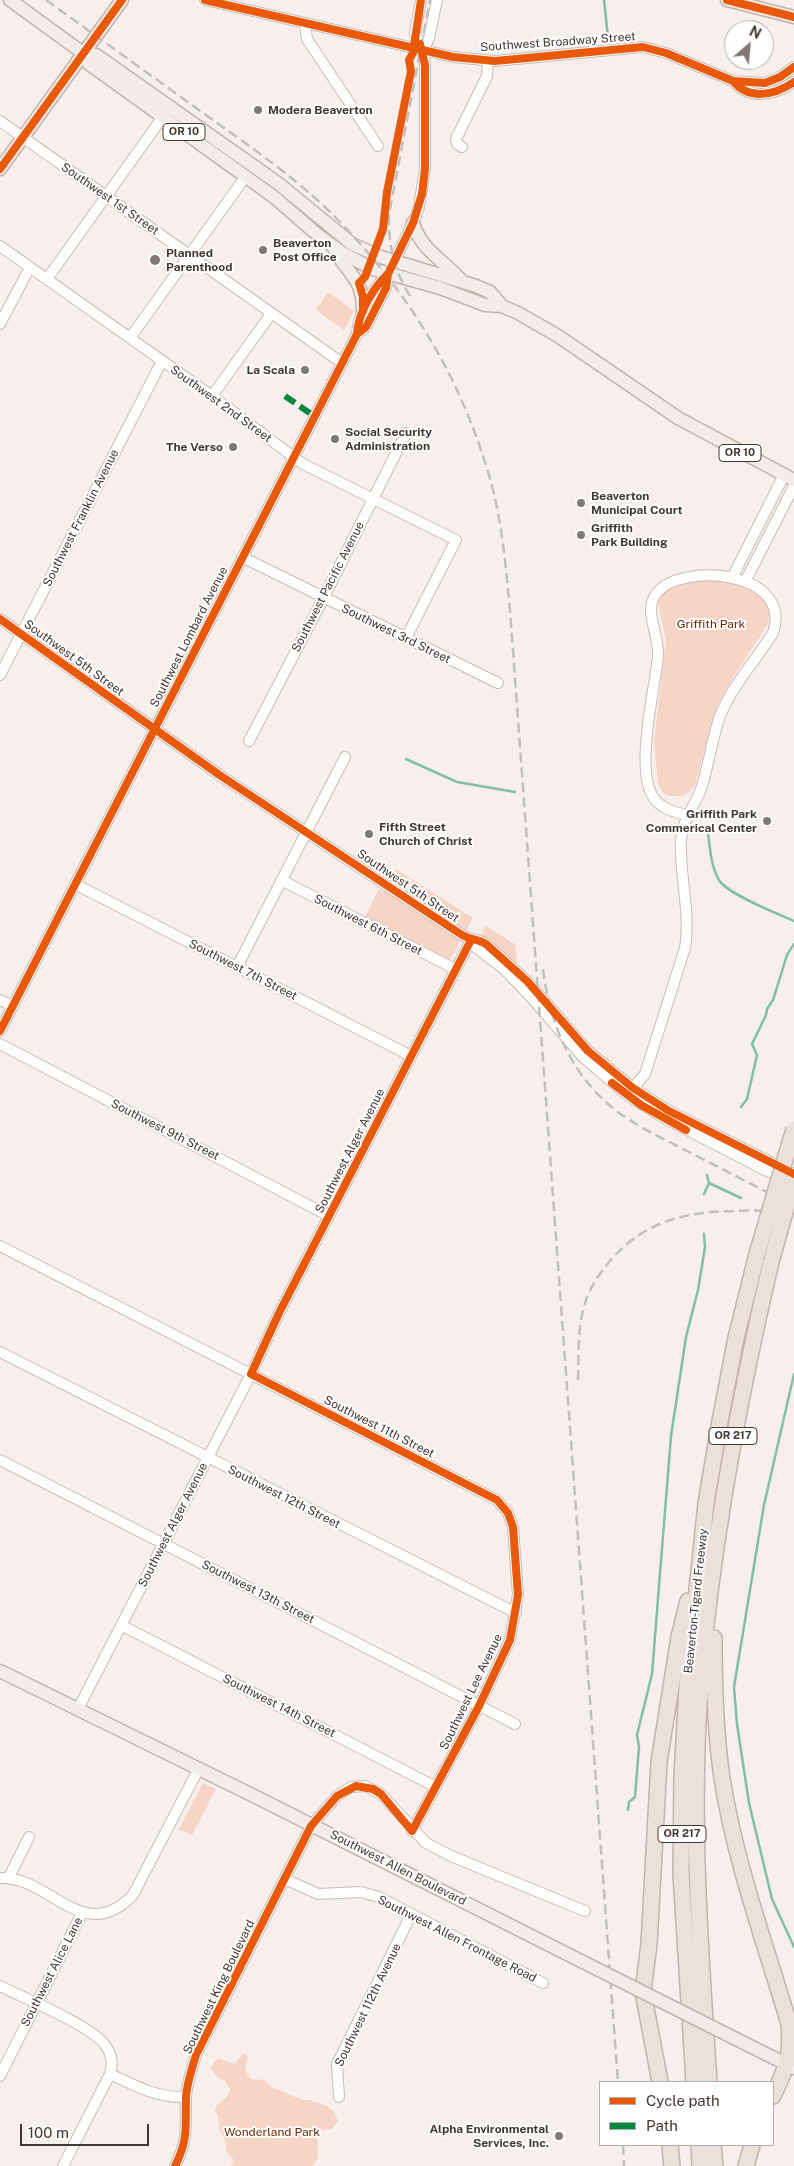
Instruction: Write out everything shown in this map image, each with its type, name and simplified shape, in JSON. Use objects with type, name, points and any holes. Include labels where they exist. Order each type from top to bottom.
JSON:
[{"type":"highway","name":"Beaverton-Tigard Freeway","points":[[694,2081],[681,1874],[682,1776],[687,1687],[697,1585],[706,1503],[736,1338],[757,1254],[794,1130]]},
{"type":"highway","name":"Beaverton-Tigard Freeway","points":[[709,2081],[699,1922],[697,1815],[700,1697],[705,1633],[735,1426],[771,1262],[794,1181]]},
{"type":"highway","points":[[660,2081],[643,1992],[649,1944],[659,1770],[678,1637],[688,1602],[697,1585]]},
{"type":"highway","points":[[709,1612],[714,1632],[717,1737],[723,1787],[742,1871],[790,2024],[791,2067],[774,2094]]},
{"type":"highway","points":[[670,2146],[672,2166]]},
{"type":"highway","points":[[699,2146],[700,2166]]},
{"type":"highway","points":[[713,2146],[715,2166]]},
{"type":"highway","points":[[746,2166],[752,2146]]},
{"type":"main road","name":"OR 10","points":[[10,0],[84,53],[89,64],[279,184],[352,244],[394,261],[462,281],[490,292],[502,306],[558,336],[678,418],[789,478]]},
{"type":"main road","points":[[0,169],[122,0]]},
{"type":"main road","points":[[727,0],[794,17]]},
{"type":"main road","name":"OR 10","points":[[167,112],[289,209],[332,247],[360,264],[388,274],[440,288],[485,305],[502,306]]},
{"type":"main road","points":[[413,223],[415,232],[425,248],[451,269],[462,281]]},
{"type":"main road","points":[[332,247],[359,282],[363,297],[363,311]]},
{"type":"main road","name":"Southwest Allen Boulevard","points":[[0,1671],[199,1768],[791,2067]]},
{"type":"street","name":"Southwest Broadway Street","points":[[205,0],[238,4],[305,24],[453,58],[488,61],[643,47],[666,53],[733,81],[765,83],[780,77],[794,67]]},
{"type":"street","name":"Southwest Lombard Avenue","points":[[356,334],[366,327],[386,288],[388,274],[413,223],[419,206],[425,174],[425,65],[423,51],[415,33],[421,0]]},
{"type":"street","name":"Southwest Lombard Avenue","points":[[423,51],[429,38],[437,0]]},
{"type":"street","points":[[305,24],[308,39],[378,146]]},
{"type":"street","points":[[462,147],[457,144],[456,139],[487,76],[488,61]]},
{"type":"street","name":"Southwest Broadway Street","points":[[733,81],[739,89],[761,95],[772,94],[794,82]]},
{"type":"street","points":[[47,279],[167,112]]},
{"type":"street","name":"Southwest 1st Street","points":[[0,121],[188,256],[342,363]]},
{"type":"street","points":[[130,338],[246,176]]},
{"type":"street","name":"Southwest 2nd Street","points":[[0,246],[212,396],[302,464],[456,540],[406,638]]},
{"type":"street","points":[[0,324],[30,267]]},
{"type":"street","name":"Southwest Lombard Avenue","points":[[0,1031],[342,363],[356,334],[357,323],[363,311],[378,284],[388,274]]},
{"type":"street","points":[[212,396],[270,314]]},
{"type":"street","name":"Southwest Franklin Avenue","points":[[0,675],[162,361]]},
{"type":"street","name":"Southwest Pacific Avenue","points":[[249,741],[406,433]]},
{"type":"street","points":[[732,578],[789,478]]},
{"type":"street","points":[[746,580],[794,486]]},
{"type":"street","name":"Southwest 3rd Street","points":[[242,557],[323,599],[498,684]]},
{"type":"street","points":[[630,1092],[645,1074],[685,948],[688,928],[681,840],[687,815],[696,801],[702,785],[722,712],[736,687],[775,629],[777,612],[772,599],[763,588],[746,580],[709,576],[682,580],[662,587],[655,594],[651,602],[650,608],[657,634],[658,655],[646,738],[649,788],[652,797],[660,804],[687,815]]},
{"type":"street","name":"Southwest 5th Street","points":[[0,619],[154,730],[306,832],[471,940],[479,939],[516,970],[584,1046],[630,1092],[664,1118],[767,1171],[794,1181]]},
{"type":"street","points":[[237,967],[345,757]]},
{"type":"street","name":"Southwest 6th Street","points":[[282,880],[455,969]]},
{"type":"street","name":"Southwest 7th Street","points":[[75,884],[411,1056]]},
{"type":"street","name":"Southwest Alger Avenue","points":[[78,1709],[251,1374],[279,1313],[471,940]]},
{"type":"street","points":[[0,1000],[12,1006]]},
{"type":"street","name":"Southwest 9th Street","points":[[0,1044],[329,1216]]},
{"type":"street","name":"Southwest 5th Street","points":[[630,1092],[794,1174]]},
{"type":"street","name":"Southwest 11th Street","points":[[0,1246],[497,1500]]},
{"type":"street","name":"Southwest 12th Street","points":[[0,1352],[516,1613]]},
{"type":"street","name":"Southwest 13th Street","points":[[0,1460],[515,1724]]},
{"type":"street","name":"Southwest Lee Avenue","points":[[412,1830],[479,1706],[510,1640],[518,1595],[513,1527],[508,1513],[497,1500]]},
{"type":"street","name":"Southwest 14th Street","points":[[121,1625],[436,1787]]},
{"type":"street","name":"Southwest Alice Lane","points":[[0,2076],[82,1913],[96,1914],[106,1912],[122,1904],[133,1894],[199,1768]]},
{"type":"street","points":[[311,1826],[344,1791],[356,1786],[365,1786],[381,1794],[412,1830],[426,1843],[451,1856],[585,1910]]},
{"type":"street","name":"Southwest King Boulevard","points":[[176,2166],[185,2142],[187,2126],[186,2097],[189,2076],[196,2055],[311,1826]]},
{"type":"street","points":[[29,1837],[4,1878],[20,1881],[82,1913]]},
{"type":"street","name":"Southwest Allen Frontage Road","points":[[285,1879],[318,1894],[352,1892],[369,1894],[543,1983]]},
{"type":"street","name":"Southwest 112th Avenue","points":[[339,2097],[337,2064],[412,1915]]},
{"type":"street","points":[[0,1986],[83,2027],[99,2038],[112,2060],[110,2074],[63,2166]]},
{"type":"street","points":[[110,2074],[153,2094],[168,2098],[186,2097]]},
{"type":"green space","points":[[328,292],[354,311],[344,330],[316,310]]},
{"type":"green space","name":"Griffith Park","points":[[712,577],[756,587],[770,607],[768,624],[717,706],[694,788],[683,796],[669,796],[663,793],[658,784],[654,740],[666,640],[658,604],[659,598],[664,590],[689,580]]},
{"type":"green space","points":[[396,869],[473,918],[450,960],[365,917],[379,889],[384,892]]},
{"type":"green space","points":[[486,926],[515,944],[518,972],[473,950]]},
{"type":"green space","points":[[203,1783],[216,1789],[192,1835],[179,1829]]},
{"type":"green space","name":"Wonderland Park","points":[[244,2053],[248,2056],[245,2070],[251,2079],[264,2080],[272,2087],[302,2100],[310,2100],[327,2106],[333,2111],[338,2121],[332,2129],[321,2130],[318,2134],[318,2154],[311,2166],[231,2166],[234,2160],[227,2153],[225,2140],[219,2129],[218,2115],[215,2111],[215,2107],[228,2096],[230,2089],[225,2081],[218,2078],[211,2069],[213,2063],[218,2058],[234,2064]]},
{"type":"waterway","points":[[604,0],[608,37]]},
{"type":"waterway","points":[[406,759],[457,782],[515,792]]},
{"type":"waterway","points":[[707,828],[714,868],[719,880],[732,891],[794,921]]},
{"type":"waterway","points":[[741,1107],[747,1099],[757,1055],[752,1044],[767,1009],[773,1000],[787,955],[794,944]]},
{"type":"waterway","points":[[704,1194],[709,1183],[707,1175]]},
{"type":"waterway","points":[[709,1183],[741,1198]]},
{"type":"waterway","points":[[628,1810],[629,1802],[635,1797],[639,1747],[637,1735],[652,1674],[671,1436],[686,1337],[698,1290],[705,1247],[704,1234]]},
{"type":"waterway","points":[[794,1374],[764,1505],[734,1687],[737,1724],[749,1803],[772,1899],[794,1947]]},
{"type":"railway","points":[[46,0],[284,172],[327,209],[356,239],[383,271],[430,338],[466,412],[481,450],[493,490],[502,535],[510,610],[618,2081]]},
{"type":"railway","points":[[410,296],[404,287],[393,257],[389,214],[430,0]]},
{"type":"railway","points":[[543,969],[547,993],[561,1038],[571,1059],[599,1096],[644,1129],[794,1206]]},
{"type":"railway","points":[[578,1380],[580,1330],[583,1310],[588,1295],[610,1261],[636,1237],[650,1228],[666,1222],[698,1214],[756,1210],[794,1214]]},
{"type":"railway","points":[[623,2146],[624,2166]]},
{"type":"marked path","points":[[285,396],[314,416]]},
{"type":"cycle path","points":[[0,169],[122,0]]},
{"type":"cycle path","points":[[205,0],[453,57],[495,61],[643,47],[666,53],[733,81],[739,87],[754,94],[771,93],[794,82]]},
{"type":"cycle path","points":[[363,311],[363,297],[359,283],[365,277],[383,229],[387,192],[411,71],[409,60],[413,53],[421,0]]},
{"type":"cycle path","points":[[727,0],[794,17]]},
{"type":"cycle path","points":[[357,334],[366,327],[386,288],[388,274],[413,223],[422,194],[425,169],[425,65],[420,44]]},
{"type":"cycle path","points":[[733,81],[765,83],[780,77],[794,67]]},
{"type":"cycle path","points":[[0,1031],[357,334],[360,318],[367,301],[388,274]]},
{"type":"cycle path","points":[[0,619],[218,774],[462,935],[486,944],[527,981],[588,1051],[633,1088],[669,1111],[794,1174]]},
{"type":"cycle path","points":[[175,2166],[184,2140],[186,2097],[196,2055],[311,1826],[337,1796],[356,1786],[373,1789],[381,1794],[412,1831],[479,1706],[510,1640],[518,1595],[513,1527],[508,1513],[497,1500],[251,1374],[279,1313],[471,940]]},
{"type":"cycle path","points":[[612,1083],[641,1105],[686,1130]]},
{"type":"place","name":"Modera Beaverton","points":[[258,110]]},
{"type":"place","name":"Beaverton Post Office","points":[[263,250]]},
{"type":"place","name":"Planned Parenthood","points":[[155,260]]},
{"type":"place","name":"La Scala","points":[[305,370]]},
{"type":"place","name":"Social Security Administration","points":[[335,439]]},
{"type":"place","name":"The Verso","points":[[233,447]]},
{"type":"place","name":"Beaverton Municipal Court","points":[[581,503]]},
{"type":"place","name":"Griffith Park Building","points":[[581,535]]},
{"type":"place","name":"Griffith Park Commerical Center","points":[[767,821]]},
{"type":"place","name":"Fifth Street Church of Christ","points":[[369,834]]},
{"type":"place","name":"Alpha Environmental Services, Inc.","points":[[559,2136]]}]
